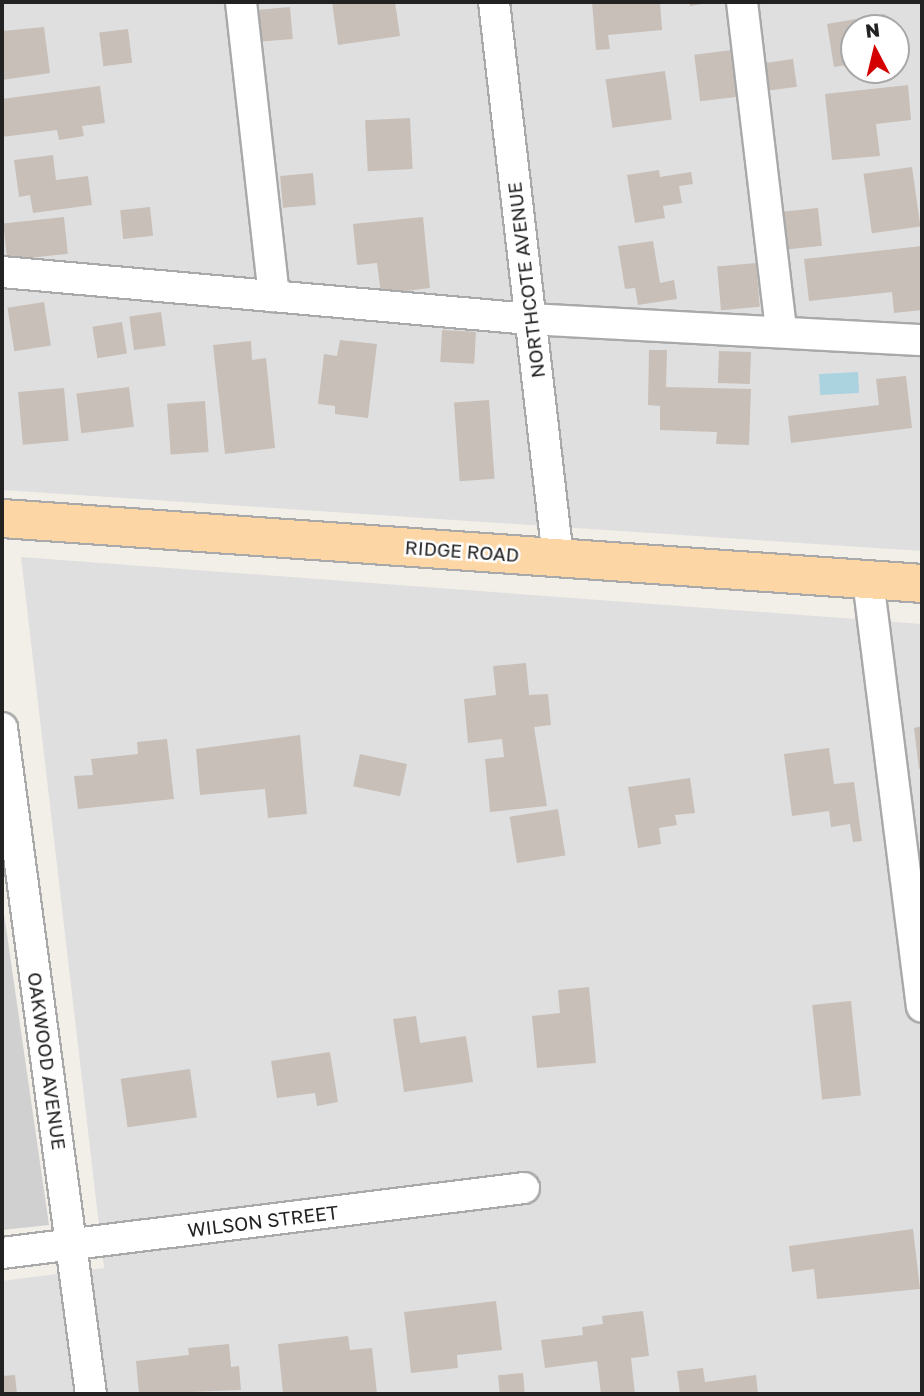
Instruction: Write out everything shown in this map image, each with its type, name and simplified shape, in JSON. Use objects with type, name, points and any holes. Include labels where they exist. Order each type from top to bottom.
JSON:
[{"type":"main road","name":"RIDGE ROAD","points":[[2,518],[922,583]]},
{"type":"street","points":[[241,2],[274,296]]},
{"type":"street","name":"NORTHCOTE AVENUE","points":[[494,2],[558,558]]},
{"type":"street","points":[[742,2],[781,330]]},
{"type":"street","points":[[2,272],[530,319],[781,330],[922,340]]},
{"type":"street","points":[[868,579],[922,1007]]},
{"type":"street","name":"OAKWOOD AVENUE","points":[[2,728],[91,1394]]},
{"type":"street","name":"WILSON STREET","points":[[2,1253],[524,1188]]},
{"type":"shaded area","points":[[2,2],[922,2],[922,551],[2,490]]},
{"type":"shaded area","points":[[21,557],[922,624],[922,1394],[2,1394],[2,1281],[104,1268]]},
{"type":"shaded area","points":[[2,900],[49,1225],[2,1230]]},
{"type":"water","points":[[858,372],[859,393],[820,395],[819,374]]},
{"type":"building","points":[[332,2],[395,2],[400,36],[338,45]]},
{"type":"building","points":[[592,2],[660,2],[662,30],[608,35],[610,49],[596,50]]},
{"type":"building","points":[[689,2],[708,2],[708,3],[690,6]]},
{"type":"building","points":[[290,7],[293,39],[262,42],[259,10]]},
{"type":"building","points":[[840,22],[840,66],[834,67],[827,24]]},
{"type":"building","points":[[44,27],[50,73],[2,80],[2,31]]},
{"type":"building","points":[[128,29],[132,63],[103,66],[99,33]]},
{"type":"building","points":[[732,50],[738,97],[700,101],[694,55]]},
{"type":"building","points":[[793,59],[797,87],[769,91],[765,63]]},
{"type":"building","points":[[665,71],[672,120],[612,128],[606,79]]},
{"type":"building","points":[[908,85],[911,120],[876,124],[880,156],[832,160],[825,94]]},
{"type":"building","points":[[100,86],[105,123],[82,126],[84,136],[59,140],[57,130],[2,137],[2,99]]},
{"type":"building","points":[[410,118],[413,169],[368,171],[365,120]]},
{"type":"building","points":[[53,155],[56,180],[88,176],[92,205],[33,213],[30,195],[19,197],[14,160]]},
{"type":"building","points":[[912,167],[920,226],[872,233],[863,174]]},
{"type":"building","points":[[659,170],[660,177],[691,172],[693,184],[679,186],[682,203],[663,206],[665,218],[635,223],[627,175]]},
{"type":"building","points":[[313,173],[316,205],[283,208],[280,176]]},
{"type":"building","points":[[150,207],[153,236],[123,239],[120,210]]},
{"type":"building","points":[[818,208],[822,246],[786,250],[782,212]]},
{"type":"building","points":[[64,217],[68,254],[7,260],[3,223]]},
{"type":"building","points":[[423,217],[430,288],[381,294],[377,263],[357,265],[353,224]]},
{"type":"building","points":[[653,241],[660,283],[674,280],[677,299],[638,305],[635,288],[625,289],[618,246]]},
{"type":"building","points":[[922,246],[922,310],[894,313],[892,292],[809,301],[804,259]]},
{"type":"building","points":[[756,263],[760,307],[721,310],[717,266]]},
{"type":"building","points":[[44,302],[51,345],[14,351],[7,308]]},
{"type":"building","points":[[161,312],[166,346],[134,350],[129,316]]},
{"type":"building","points":[[122,322],[127,354],[97,358],[92,327]]},
{"type":"building","points":[[442,330],[476,332],[474,364],[440,362]]},
{"type":"building","points":[[340,340],[377,344],[368,418],[335,414],[335,406],[318,404],[324,354],[337,356]]},
{"type":"building","points":[[251,341],[252,360],[266,358],[275,448],[225,454],[213,345]]},
{"type":"building","points":[[649,350],[667,350],[666,387],[751,389],[749,445],[716,444],[717,432],[660,430],[660,406],[648,405]]},
{"type":"building","points":[[719,351],[751,352],[750,384],[718,383]]},
{"type":"building","points":[[906,376],[912,428],[791,443],[788,416],[879,405],[876,379]]},
{"type":"building","points":[[129,387],[134,427],[81,433],[76,393]]},
{"type":"building","points":[[64,388],[69,441],[23,445],[18,392]]},
{"type":"building","points":[[489,400],[495,479],[460,481],[454,402]]},
{"type":"building","points":[[205,401],[209,452],[171,455],[167,404]]},
{"type":"building","points":[[526,663],[529,695],[548,694],[551,725],[534,727],[547,806],[490,812],[485,759],[504,757],[502,739],[468,743],[464,699],[496,695],[493,666]]},
{"type":"building","points":[[922,726],[922,768],[919,769],[914,728]]},
{"type":"building","points":[[300,735],[307,814],[268,818],[265,789],[200,795],[196,749]]},
{"type":"building","points":[[167,739],[174,799],[78,809],[74,776],[93,775],[91,759],[138,754],[137,742]]},
{"type":"building","points":[[829,748],[834,784],[854,782],[862,841],[853,842],[850,824],[831,827],[829,811],[792,816],[784,754]]},
{"type":"building","points":[[360,754],[407,764],[400,796],[353,786]]},
{"type":"building","points":[[690,778],[695,813],[675,815],[677,825],[659,828],[661,844],[638,848],[628,787]]},
{"type":"building","points":[[558,809],[565,855],[517,863],[510,817]]},
{"type":"building","points":[[589,987],[596,1063],[537,1068],[532,1016],[560,1013],[558,990]]},
{"type":"building","points":[[851,1001],[861,1095],[822,1100],[812,1005]]},
{"type":"building","points":[[416,1016],[420,1043],[466,1036],[473,1082],[404,1092],[393,1019]]},
{"type":"building","points":[[330,1052],[338,1102],[317,1106],[315,1093],[277,1098],[271,1061]]},
{"type":"building","points":[[190,1069],[197,1118],[128,1127],[121,1079]]},
{"type":"building","points":[[913,1229],[920,1289],[817,1299],[814,1269],[792,1272],[789,1246]]},
{"type":"building","points":[[496,1301],[502,1350],[457,1355],[458,1368],[411,1373],[404,1312]]},
{"type":"building","points":[[643,1311],[649,1356],[631,1358],[635,1394],[601,1394],[597,1361],[545,1368],[541,1340],[583,1335],[582,1327],[603,1324],[602,1316]]},
{"type":"building","points":[[348,1336],[350,1350],[372,1348],[377,1394],[283,1394],[278,1344]]},
{"type":"building","points":[[229,1344],[231,1367],[239,1366],[241,1390],[139,1394],[136,1361],[189,1355],[188,1348]]},
{"type":"building","points":[[703,1368],[705,1382],[756,1375],[758,1394],[680,1394],[677,1371]]},
{"type":"building","points":[[523,1373],[525,1394],[500,1394],[498,1375]]},
{"type":"building","points":[[15,1375],[17,1394],[2,1394],[2,1376]]}]
